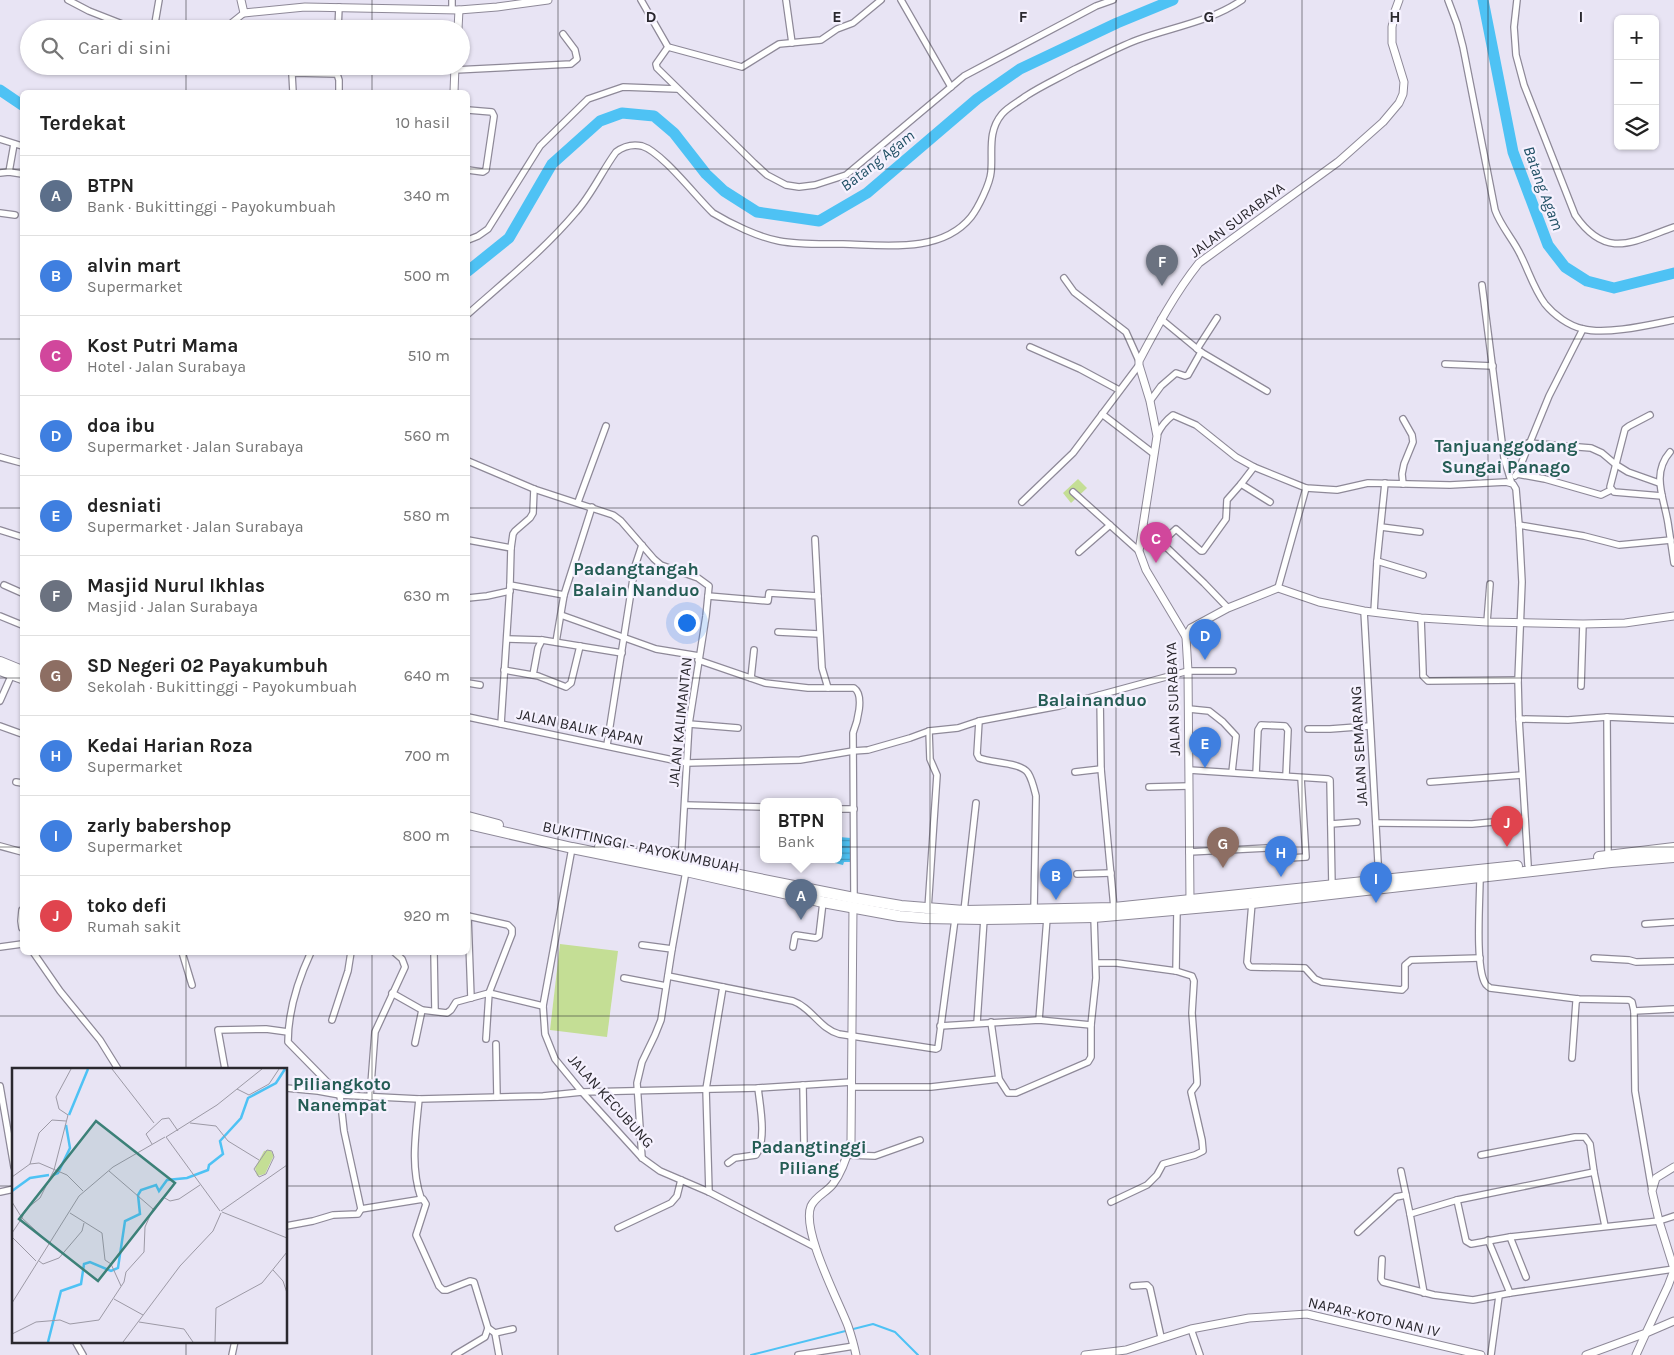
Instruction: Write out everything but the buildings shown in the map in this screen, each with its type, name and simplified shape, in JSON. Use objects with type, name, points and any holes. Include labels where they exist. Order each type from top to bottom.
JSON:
[{"type":"highway","points":[[0,662],[20,670]]},
{"type":"highway","points":[[0,670],[20,677]]},
{"type":"highway","name":"BUKITTINGGI - PAYOKUMBUAH","points":[[470,817],[622,855],[854,903],[899,916],[955,919],[984,919],[1034,910],[1114,908],[1190,901],[1674,848]]},
{"type":"highway","name":"BUKITTINGGI - PAYOKUMBUAH","points":[[470,824],[572,848],[622,855]]},
{"type":"highway","name":"BUKITTINGGI - PAYOKUMBUAH","points":[[683,867],[823,902],[901,906],[1047,918],[1094,917],[1252,903],[1674,857]]},
{"type":"street","points":[[68,0],[112,20]]},
{"type":"street","points":[[156,20],[159,0]]},
{"type":"street","points":[[241,0],[244,13]]},
{"type":"street","points":[[452,0],[457,20]]},
{"type":"street","points":[[235,20],[244,13],[305,4],[339,7],[456,10],[497,4],[548,0]]},
{"type":"street","points":[[641,0],[668,47],[742,67],[780,44],[821,40],[838,29],[852,24],[881,0]]},
{"type":"street","points":[[786,0],[792,43]]},
{"type":"street","points":[[901,0],[951,87]]},
{"type":"street","points":[[668,47],[656,64],[658,68],[767,174],[786,186],[799,187],[815,185],[846,175],[964,76],[1096,6],[1113,0]]},
{"type":"street","points":[[470,312],[526,263],[567,222],[588,196],[616,152],[630,146],[641,146],[660,157],[713,213],[753,232],[776,240],[800,244],[889,245],[916,244],[935,240],[963,224],[975,210],[990,178],[991,140],[1000,116],[1006,110],[1037,89],[1105,54],[1136,40],[1213,16],[1242,0]]},
{"type":"street","name":"JALAN SURABAYA","points":[[1139,363],[1161,319],[1198,263],[1338,162],[1383,122],[1399,103],[1403,94],[1404,82],[1392,43],[1392,27],[1399,0]]},
{"type":"street","points":[[1448,0],[1463,47],[1491,191],[1499,219],[1518,248],[1537,292],[1546,305],[1556,316],[1583,329],[1600,331],[1645,326],[1674,320]]},
{"type":"street","points":[[1517,0],[1514,27],[1516,55],[1524,85],[1575,215],[1584,228],[1598,239],[1615,245],[1628,243],[1674,227]]},
{"type":"street","points":[[338,20],[339,7]]},
{"type":"street","points":[[470,67],[571,64],[577,59],[577,54],[563,34]]},
{"type":"street","points":[[292,75],[293,90]]},
{"type":"street","points":[[337,75],[339,90]]},
{"type":"street","points":[[454,90],[455,75]]},
{"type":"street","points":[[470,239],[488,229],[540,146],[588,99],[623,87],[677,88]]},
{"type":"street","points":[[470,110],[492,112],[494,116],[486,170],[483,172],[470,170]]},
{"type":"street","points":[[0,139],[20,146]]},
{"type":"street","points":[[10,172],[14,144]]},
{"type":"street","points":[[0,173],[20,174]]},
{"type":"street","points":[[0,212],[15,215]]},
{"type":"street","points":[[1064,278],[1074,292],[1129,336],[1150,401],[1157,436]]},
{"type":"street","points":[[1482,285],[1504,458],[1509,481],[1516,489],[1519,525],[1522,582],[1518,680],[1519,719],[1528,865]]},
{"type":"street","points":[[1150,401],[1161,386],[1176,373],[1188,375],[1199,350],[1217,318]]},
{"type":"street","points":[[1161,319],[1199,350],[1267,391]]},
{"type":"street","points":[[1139,551],[1157,436],[1162,425],[1173,415],[1196,425],[1236,457],[1254,467],[1306,488],[1337,490],[1368,483],[1450,485],[1509,481],[1517,474],[1548,396],[1583,329]]},
{"type":"street","points":[[1030,347],[1080,369],[1119,390]]},
{"type":"street","points":[[1022,502],[1073,453],[1139,363]]},
{"type":"street","points":[[1445,364],[1493,366]]},
{"type":"street","points":[[1102,414],[1154,454]]},
{"type":"street","points":[[1611,490],[1615,464],[1625,429],[1650,415]]},
{"type":"street","points":[[1402,419],[1412,435],[1413,442],[1404,464],[1403,484]]},
{"type":"street","points":[[578,502],[606,426]]},
{"type":"street","points":[[1528,443],[1591,448],[1602,453],[1628,472],[1659,483]]},
{"type":"street","points":[[1670,452],[1663,460],[1659,483],[1674,563]]},
{"type":"street","points":[[0,457],[20,462]]},
{"type":"street","points":[[470,462],[534,489],[612,514],[621,521],[661,565],[698,578],[708,586],[708,596],[768,601],[769,593],[818,596]]},
{"type":"street","points":[[1162,542],[1176,529],[1201,551],[1204,551],[1226,519],[1227,500],[1254,467]]},
{"type":"street","points":[[1517,474],[1545,479],[1601,495],[1611,490],[1614,492],[1662,496]]},
{"type":"street","points":[[1374,612],[1385,483]]},
{"type":"street","points":[[1241,484],[1270,502]]},
{"type":"street","points":[[1278,588],[1306,488]]},
{"type":"street","points":[[501,724],[511,548],[513,534],[533,513],[534,489]]},
{"type":"street","points":[[1073,492],[1139,551]]},
{"type":"street","points":[[556,642],[564,595],[592,507]]},
{"type":"street","points":[[1079,552],[1110,525]]},
{"type":"street","points":[[1519,525],[1584,536],[1619,545],[1670,540]]},
{"type":"street","points":[[1143,526],[1162,542],[1228,608]]},
{"type":"street","points":[[1381,527],[1420,532]]},
{"type":"street","points":[[0,530],[20,536]]},
{"type":"street","points":[[816,539],[819,634],[822,668],[828,688]]},
{"type":"street","points":[[470,540],[511,548]]},
{"type":"street","points":[[606,745],[625,638],[635,566],[642,544]]},
{"type":"street","name":"JALAN SURABAYA","points":[[1139,551],[1146,570],[1186,637],[1189,709],[1190,901]]},
{"type":"street","points":[[1377,561],[1423,575]]},
{"type":"street","points":[[1487,622],[1490,584]]},
{"type":"street","points":[[4,585],[20,592]]},
{"type":"street","points":[[470,598],[488,596],[510,588],[564,595]]},
{"type":"street","points":[[1186,637],[1191,628],[1228,608],[1278,588],[1319,602],[1364,611],[1421,618],[1487,622],[1583,624],[1625,623],[1674,616]]},
{"type":"street","name":"JALAN KALIMANTAN","points":[[642,1158],[637,1091],[638,1074],[661,1020],[668,976],[683,867],[689,724],[708,596]]},
{"type":"street","name":"JALAN SEMARANG","points":[[1364,611],[1379,880]]},
{"type":"street","points":[[560,615],[656,649],[699,658],[765,683],[808,688],[858,689],[860,694],[857,721],[853,733],[854,903],[851,1142],[848,1155],[832,1185],[811,1207],[810,1220],[816,1248],[848,1326],[856,1355]]},
{"type":"street","points":[[0,616],[20,624]]},
{"type":"street","points":[[1421,618],[1423,676],[1428,681],[1518,680]]},
{"type":"street","points":[[1582,686],[1583,624]]},
{"type":"street","points":[[1180,626],[1191,628]]},
{"type":"street","points":[[778,632],[819,634]]},
{"type":"street","points":[[507,639],[542,640],[622,652]]},
{"type":"street","points":[[533,675],[538,648],[542,640]]},
{"type":"street","points":[[504,670],[533,675],[564,687],[568,686],[571,683],[580,646]]},
{"type":"street","points":[[752,678],[754,650]]},
{"type":"street","name":"JALAN BALIK PAPAN","points":[[470,716],[687,763],[800,760],[868,750],[928,731],[958,728],[979,721],[1059,706],[1188,671],[1233,671]]},
{"type":"street","points":[[0,701],[12,674]]},
{"type":"street","points":[[470,683],[480,685]]},
{"type":"street","points":[[1100,694],[1101,770],[1114,908]]},
{"type":"street","points":[[1189,709],[1209,711],[1224,722],[1236,736],[1232,772]]},
{"type":"street","points":[[1519,719],[1568,720],[1607,717],[1674,720]]},
{"type":"street","points":[[1607,717],[1608,856]]},
{"type":"street","points":[[979,721],[977,754],[979,758],[989,762],[1022,768],[1029,773],[1034,786],[1036,796],[1034,910]]},
{"type":"street","points":[[689,724],[738,728]]},
{"type":"street","points":[[1256,774],[1258,730],[1261,725],[1284,726],[1288,730],[1286,776]]},
{"type":"street","points":[[0,726],[20,733]]},
{"type":"street","points":[[1308,729],[1330,730],[1370,726]]},
{"type":"street","points":[[928,731],[930,759],[937,775],[928,909]]},
{"type":"street","points":[[1075,772],[1101,770]]},
{"type":"street","points":[[1189,770],[1330,780],[1332,886]]},
{"type":"street","points":[[1430,782],[1522,774]]},
{"type":"street","points":[[1189,852],[1287,847],[1289,858],[1306,857],[1301,778]]},
{"type":"street","points":[[1149,787],[1189,786]]},
{"type":"street","points":[[964,911],[976,803]]},
{"type":"street","points":[[685,805],[760,807]]},
{"type":"street","points":[[842,809],[854,809]]},
{"type":"street","points":[[1376,823],[1472,824],[1526,819]]},
{"type":"street","points":[[1331,824],[1357,822]]},
{"type":"street","points":[[0,846],[20,851]]},
{"type":"street","name":"JALAN KECUBUNG","points":[[572,848],[542,1006],[545,1034],[555,1059],[582,1092],[642,1158],[660,1171],[709,1192],[816,1248]]},
{"type":"street","points":[[1077,874],[1111,873]]},
{"type":"street","points":[[1480,877],[1480,958],[1484,982],[1490,988],[1578,999],[1629,1000],[1633,1006],[1636,1091],[1652,1191],[1674,1269],[1636,1355]]},
{"type":"street","points":[[794,948],[794,936],[796,935],[816,938],[819,936],[823,902]]},
{"type":"street","points":[[1252,903],[1247,962],[1251,967],[1305,968],[1315,979],[1322,982],[1402,990],[1405,987],[1405,965],[1411,960],[1480,958]]},
{"type":"street","points":[[1176,972],[1177,910]]},
{"type":"street","points":[[470,916],[508,925],[512,929],[512,934],[490,993],[486,1039]]},
{"type":"street","points":[[992,1022],[999,1079],[1006,1091],[1010,1093],[1016,1093],[1086,1064],[1091,1057],[1091,1025],[1096,978],[1094,917]]},
{"type":"street","points":[[1040,1020],[1047,918]]},
{"type":"street","points":[[668,976],[798,1003],[827,1029],[839,1034],[936,1049],[938,1048],[955,919]]},
{"type":"street","points":[[977,1023],[984,919]]},
{"type":"street","points":[[1645,924],[1674,922]]},
{"type":"street","points":[[0,947],[20,944]]},
{"type":"street","points":[[642,945],[672,948]]},
{"type":"street","points":[[35,955],[55,985],[100,1040],[117,1068]]},
{"type":"street","points":[[183,955],[192,984]]},
{"type":"street","points":[[288,1226],[333,1215],[358,1214],[360,1208],[344,1131],[340,1095],[288,1042],[288,1032],[300,980],[310,955]]},
{"type":"street","points":[[332,1020],[348,971],[351,955]]},
{"type":"street","points":[[370,1097],[374,1032],[405,967],[402,959],[397,955]]},
{"type":"street","points":[[434,955],[435,1011]]},
{"type":"street","points":[[469,955],[471,998]]},
{"type":"street","points":[[1594,958],[1636,962],[1674,961]]},
{"type":"street","points":[[1096,963],[1118,963],[1176,972],[1190,975],[1194,979],[1192,1013],[1198,1080],[1191,1092],[1203,1149],[1195,1155],[1163,1164],[1157,1175],[1147,1184],[1111,1202]]},
{"type":"street","points":[[624,978],[666,986]]},
{"type":"street","points":[[709,1192],[706,1088],[723,987]]},
{"type":"street","points":[[392,993],[422,1010],[447,1013],[456,1002],[490,993],[542,1006]]},
{"type":"street","points":[[1572,1058],[1576,1002],[1578,999]]},
{"type":"street","points":[[1634,1011],[1674,1009]]},
{"type":"street","points":[[415,1043],[422,1010]]},
{"type":"street","points":[[940,1026],[1040,1020],[1091,1025]]},
{"type":"street","points":[[225,1068],[218,1030],[266,1029],[288,1032]]},
{"type":"street","points":[[496,1044],[497,1097]]},
{"type":"street","points":[[288,1088],[370,1097],[497,1097],[543,1096],[582,1092],[758,1088],[803,1085],[852,1084],[931,1087],[999,1079]]},
{"type":"street","points":[[803,1085],[804,1146]]},
{"type":"street","points":[[0,1086],[12,1143]]},
{"type":"street","points":[[728,1163],[735,1158],[756,1155],[758,1152],[762,1132],[758,1088]]},
{"type":"street","points":[[419,1098],[414,1159],[416,1183],[420,1198]]},
{"type":"street","points":[[1481,1154],[1582,1137],[1587,1138],[1590,1144],[1605,1226]]},
{"type":"street","points":[[848,1155],[875,1156],[920,1140]]},
{"type":"street","points":[[1652,1191],[1656,1178],[1674,1166]]},
{"type":"street","points":[[1401,1171],[1424,1293]]},
{"type":"street","points":[[1410,1214],[1456,1200],[1594,1172]]},
{"type":"street","points":[[618,1228],[671,1202],[677,1196],[681,1180]]},
{"type":"street","points":[[1358,1232],[1396,1197],[1406,1195]]},
{"type":"street","points":[[360,1208],[420,1198],[425,1201],[426,1204],[416,1231],[417,1238],[439,1286],[447,1290],[470,1280],[474,1282],[488,1328],[484,1337],[455,1355]]},
{"type":"street","points":[[1456,1200],[1466,1241],[1471,1244],[1510,1237],[1659,1221],[1674,1216]]},
{"type":"street","points":[[1510,1237],[1526,1277]]},
{"type":"street","points":[[1488,1240],[1510,1293]]},
{"type":"street","points":[[1382,1259],[1381,1279],[1383,1282],[1424,1293],[1473,1300],[1674,1269]]},
{"type":"street","points":[[1133,1286],[1147,1285],[1150,1288],[1162,1338]]},
{"type":"street","points":[[1491,1355],[1499,1296]]},
{"type":"street","name":"NAPAR-KOTO NAN IV","points":[[1085,1355],[1126,1350],[1191,1329],[1249,1318],[1307,1314],[1478,1355]]},
{"type":"street","points":[[1586,1355],[1674,1321]]},
{"type":"street","points":[[488,1328],[495,1332],[513,1329]]},
{"type":"street","points":[[1191,1329],[1200,1355]]},
{"type":"street","points":[[495,1332],[500,1355]]},
{"type":"street","points":[[76,1342],[83,1355]]},
{"type":"street","points":[[232,1355],[235,1342]]},
{"type":"street","points":[[798,1355],[854,1346]]},
{"type":"green space","points":[[1078,479],[1087,488],[1071,503],[1063,493]]},
{"type":"green space","points":[[560,944],[618,951],[607,1037],[550,1030]]},
{"type":"water","points":[[842,837],[851,838],[850,862],[844,862],[843,865],[835,863],[842,863]]},
{"type":"waterway","name":"Batang Agam","points":[[470,269],[509,238],[552,164],[600,121],[622,113],[654,116],[674,133],[706,174],[724,191],[757,212],[819,221],[867,193],[977,99],[1020,69],[1117,23],[1173,0]]},
{"type":"waterway","name":"Batang Agam","points":[[1483,0],[1513,152],[1548,245],[1565,267],[1587,281],[1614,288],[1674,273]]},
{"type":"waterway","name":"Batang Agam","points":[[0,90],[20,104]]},
{"type":"waterway","points":[[751,1355],[873,1324],[895,1332],[918,1355]]},
{"type":"place","name":"Masjid Nurul Ikhlas","points":[[1162,286]]},
{"type":"place","name":"Kost Putri Mama","points":[[1156,563]]},
{"type":"place","name":"doa ibu","points":[[1205,660]]},
{"type":"place","name":"desniati","points":[[1205,768]]},
{"type":"place","name":"toko defi","points":[[1507,847]]},
{"type":"place","name":"SD Negeri 02 Payakumbuh","points":[[1223,868]]},
{"type":"place","name":"Kedai Harian Roza","points":[[1281,877]]},
{"type":"place","name":"alvin mart","points":[[1056,900]]},
{"type":"place","name":"zarly babershop","points":[[1376,903]]},
{"type":"place","name":"BTPN","points":[[801,920]]},
{"type":"district","name":"Tanjuanggodang Sungai Panago","points":[[1506,456]]},
{"type":"district","name":"Padangtangah Balain Nanduo","points":[[636,579]]},
{"type":"district","name":"Balainanduo","points":[[1092,700]]},
{"type":"district","name":"Piliangkoto Nanempat","points":[[342,1094]]},
{"type":"district","name":"Padangtinggi Piliang","points":[[809,1157]]}]
